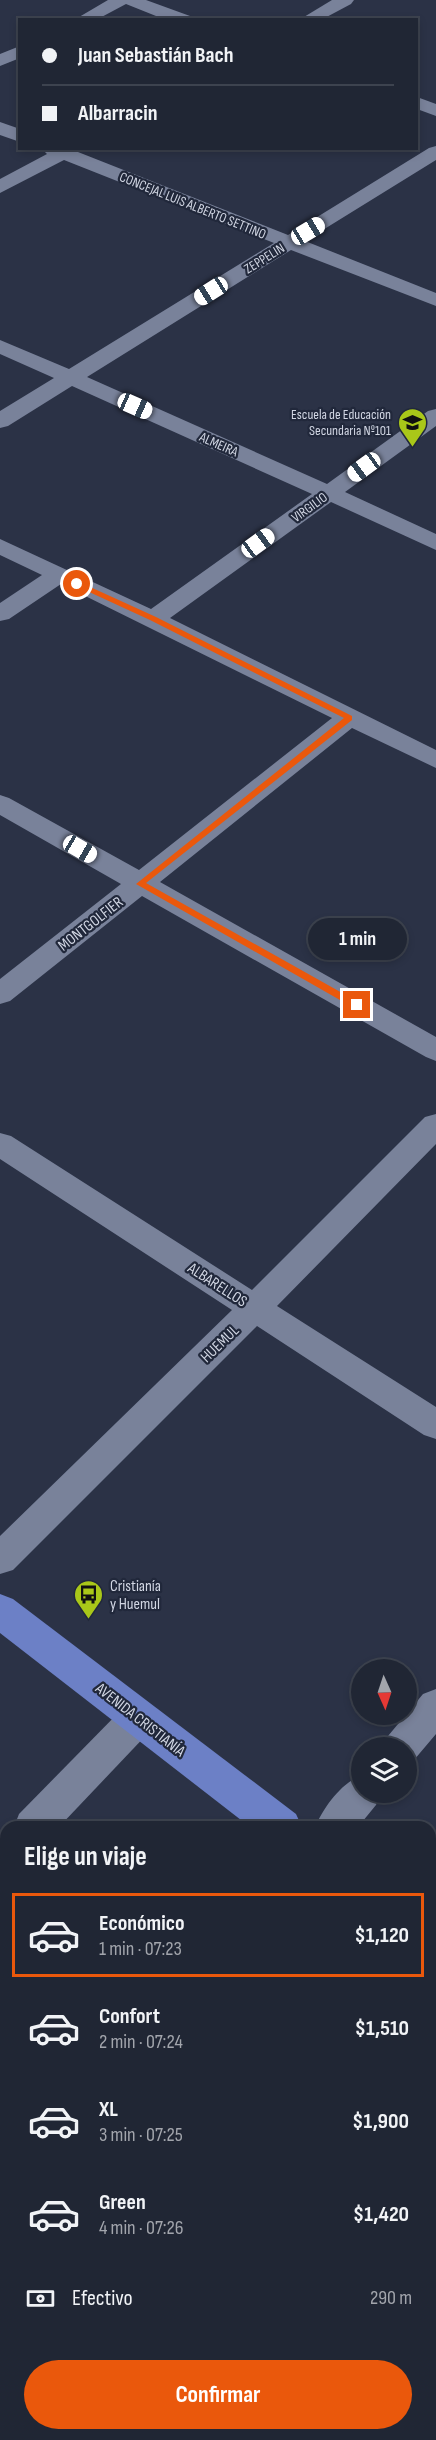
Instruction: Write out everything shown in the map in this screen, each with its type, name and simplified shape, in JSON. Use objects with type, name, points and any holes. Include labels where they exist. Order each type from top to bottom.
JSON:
[{"type":"main road","name":"AVENIDA CRISTIANÍA","points":[[0,1611],[274,1821]]},
{"type":"street","points":[[86,18],[121,0]]},
{"type":"street","points":[[130,0],[179,18]]},
{"type":"street","points":[[312,18],[345,0]]},
{"type":"street","points":[[0,61],[18,52]]},
{"type":"street","points":[[418,103],[436,110]]},
{"type":"street","points":[[0,128],[18,135]]},
{"type":"street","points":[[0,187],[61,150]]},
{"type":"street","name":"CONCEJAL LUIS ALBERTO SETTINO","points":[[61,150],[288,243],[436,300]]},
{"type":"street","name":"ZEPPELIN","points":[[0,421],[436,152]]},
{"type":"street","name":"ALMEIRA","points":[[0,346],[436,543]]},
{"type":"street","name":"VIRGILIO","points":[[153,619],[436,416]]},
{"type":"street","points":[[0,546],[153,619],[436,760]]},
{"type":"street","points":[[0,614],[58,575]]},
{"type":"street","name":"MONTGOLFIER","points":[[0,994],[349,718]]},
{"type":"street","points":[[0,804],[436,1050]]},
{"type":"street","name":"HUEMUL","points":[[0,1559],[255,1308],[436,1125]]},
{"type":"street","name":"ALBARELLOS","points":[[0,1144],[436,1425]]},
{"type":"street","points":[[410,1737],[436,1706]]},
{"type":"street","points":[[39,1821],[138,1718]]},
{"type":"street","points":[[339,1821],[354,1803]]},
{"type":"place","name":"Escuela de Educación Secundaria Nº101","points":[[412,448]]},
{"type":"place","name":"Cristianía y Huemul","points":[[89,1620]]},
{"type":"route","points":[[77,584],[153,619],[349,718],[140,884],[357,1005]]}]
